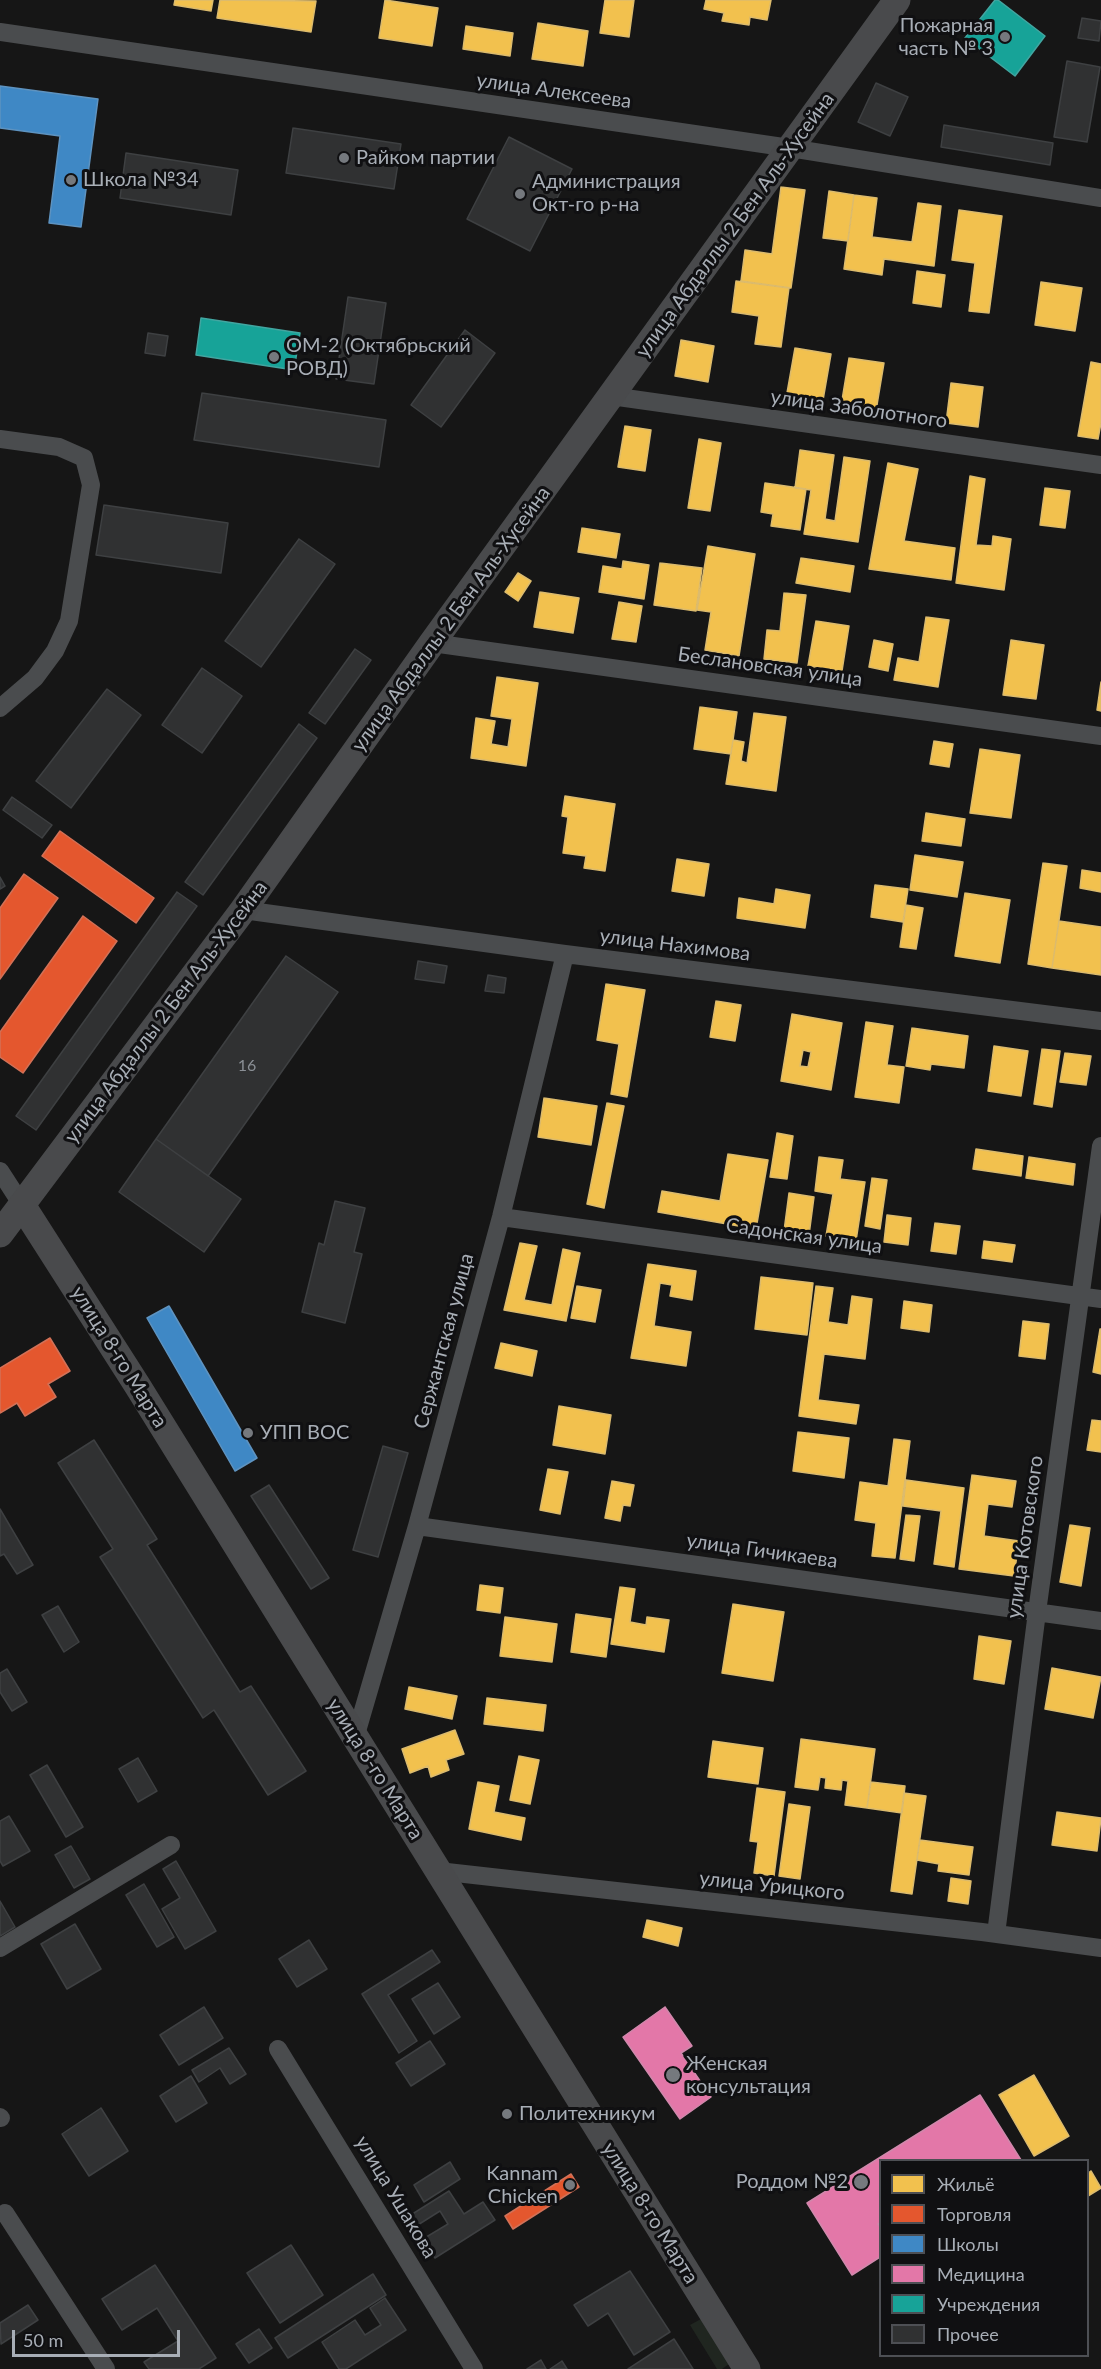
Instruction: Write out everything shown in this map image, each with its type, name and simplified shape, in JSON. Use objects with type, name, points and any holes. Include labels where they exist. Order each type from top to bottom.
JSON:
[{"type":"main road","name":"улица Абдаллы 2 Бен Аль-Хусейна","points":[[0,1234],[243,910],[432,643],[897,0]]},
{"type":"main road","name":"улица 8-го Марта","points":[[22,1205],[144,1395],[747,2369]]},
{"type":"street","name":"улица Алексеева","points":[[0,32],[790,148],[1101,198]]},
{"type":"street","name":"улица Заболотного","points":[[611,396],[1101,465]]},
{"type":"street","points":[[0,439],[59,447],[84,458],[91,485],[69,621],[55,651],[34,678],[0,708]]},
{"type":"street","name":"Беслановская улица","points":[[432,643],[1101,736]]},
{"type":"street","name":"улица Нахимова","points":[[243,910],[565,954],[1101,1021]]},
{"type":"street","name":"Сержантская улица","points":[[355,1738],[417,1526],[501,1217],[565,954]]},
{"type":"street","name":"улица Котовского","points":[[996,1934],[1037,1612],[1101,1146]]},
{"type":"street","name":"улица 8-го Марта","points":[[0,1171],[22,1205]]},
{"type":"street","name":"Садонская улица","points":[[501,1217],[1101,1299]]},
{"type":"street","name":"улица Гичикаева","points":[[417,1526],[1101,1621]]},
{"type":"street","points":[[0,1948],[171,1845]]},
{"type":"street","name":"улица Урицкого","points":[[438,1871],[1101,1948]]},
{"type":"street","name":"улица Ушакова","points":[[278,2049],[474,2369]]},
{"type":"street","points":[[5,2213],[106,2369]]},
{"type":"shaded area","points":[[701,2319],[729,2364],[722,2369],[717,2369],[690,2325]]},
{"type":"building: Жильё","points":[[175,0],[213,0],[211,11],[174,5]]},
{"type":"building: Жильё","points":[[220,0],[316,1],[311,32],[217,18]]},
{"type":"building: Жильё","points":[[385,0],[438,8],[432,46],[379,38]]},
{"type":"building: Жильё","points":[[605,0],[634,0],[629,37],[600,33]]},
{"type":"building: Жильё","points":[[706,0],[771,0],[767,20],[750,17],[749,25],[722,21],[724,13],[704,9]]},
{"type":"building: Жильё","points":[[538,23],[588,31],[583,66],[532,59]]},
{"type":"building: Жильё","points":[[466,26],[513,33],[510,56],[463,49]]},
{"type":"building: Жильё","points":[[781,187],[805,190],[791,288],[741,281],[745,250],[772,254]]},
{"type":"building: Жильё","points":[[829,191],[854,195],[848,241],[823,238]]},
{"type":"building: Жильё","points":[[854,195],[877,198],[872,237],[912,242],[918,203],[941,206],[934,266],[884,259],[882,275],[844,269]]},
{"type":"building: Жильё","points":[[959,210],[1002,216],[989,313],[969,311],[975,263],[952,260]]},
{"type":"building: Жильё","points":[[917,271],[945,275],[941,307],[913,303]]},
{"type":"building: Жильё","points":[[736,281],[789,288],[781,347],[755,344],[759,316],[732,312]]},
{"type":"building: Жильё","points":[[1041,282],[1082,288],[1075,331],[1035,325]]},
{"type":"building: Жильё","points":[[681,340],[714,346],[708,382],[675,376]]},
{"type":"building: Жильё","points":[[795,348],[831,354],[823,400],[787,393]]},
{"type":"building: Жильё","points":[[849,358],[884,363],[876,411],[841,406]]},
{"type":"building: Жильё","points":[[1091,362],[1101,364],[1101,423],[1098,439],[1078,436]]},
{"type":"building: Жильё","points":[[951,383],[983,387],[978,427],[946,423]]},
{"type":"building: Жильё","points":[[625,426],[651,430],[645,471],[618,467]]},
{"type":"building: Жильё","points":[[699,439],[721,443],[710,511],[688,508]]},
{"type":"building: Жильё","points":[[800,450],[834,455],[825,519],[835,521],[844,457],[870,461],[858,542],[804,534],[811,490],[795,488]]},
{"type":"building: Жильё","points":[[888,463],[918,469],[904,541],[955,548],[951,580],[869,569]]},
{"type":"building: Жильё","points":[[970,476],[985,479],[976,545],[992,546],[993,536],[1011,539],[1004,590],[956,583]]},
{"type":"building: Жильё","points":[[765,483],[806,489],[800,530],[771,526],[773,514],[761,512]]},
{"type":"building: Жильё","points":[[1045,488],[1070,491],[1065,528],[1040,525]]},
{"type":"building: Жильё","points":[[582,528],[620,534],[616,558],[578,552]]},
{"type":"building: Жильё","points":[[708,546],[755,554],[739,656],[705,650],[711,612],[697,610]]},
{"type":"building: Жильё","points":[[801,558],[854,566],[850,592],[796,583]]},
{"type":"building: Жильё","points":[[623,561],[649,565],[644,599],[599,592],[603,566],[622,569]]},
{"type":"building: Жильё","points":[[660,563],[702,568],[696,611],[654,605]]},
{"type":"building: Жильё","points":[[518,573],[531,581],[518,601],[505,592]]},
{"type":"building: Жильё","points":[[540,592],[579,598],[573,633],[534,627]]},
{"type":"building: Жильё","points":[[784,593],[806,595],[797,663],[764,659],[767,630],[780,631]]},
{"type":"building: Жильё","points":[[619,602],[642,606],[636,642],[612,639]]},
{"type":"building: Жильё","points":[[926,617],[949,620],[938,687],[894,680],[898,658],[919,662]]},
{"type":"building: Жильё","points":[[816,621],[849,626],[842,671],[808,666]]},
{"type":"building: Жильё","points":[[874,640],[893,644],[888,671],[869,667]]},
{"type":"building: Жильё","points":[[1011,640],[1044,645],[1036,699],[1003,695]]},
{"type":"building: Жильё","points":[[497,677],[538,683],[526,766],[471,758],[476,718],[495,721],[491,744],[508,747],[512,719],[491,716]]},
{"type":"building: Жильё","points":[[1101,682],[1101,711],[1097,710]]},
{"type":"building: Жильё","points":[[700,707],[737,712],[731,754],[694,749]]},
{"type":"building: Жильё","points":[[754,713],[786,717],[776,791],[726,784],[733,740],[744,742],[741,761],[747,763]]},
{"type":"building: Жильё","points":[[934,741],[953,744],[949,767],[930,764]]},
{"type":"building: Жильё","points":[[980,749],[1020,755],[1011,818],[970,813]]},
{"type":"building: Жильё","points":[[565,796],[615,804],[605,871],[584,868],[586,856],[563,853],[568,817],[562,816]]},
{"type":"building: Жильё","points":[[926,813],[965,819],[961,846],[922,841]]},
{"type":"building: Жильё","points":[[915,855],[963,862],[957,897],[910,890]]},
{"type":"building: Жильё","points":[[677,859],[709,864],[704,896],[672,891]]},
{"type":"building: Жильё","points":[[1043,863],[1067,866],[1052,968],[1028,964]]},
{"type":"building: Жильё","points":[[1082,870],[1101,873],[1101,892],[1080,888]]},
{"type":"building: Жильё","points":[[875,885],[908,889],[903,922],[871,917]]},
{"type":"building: Жильё","points":[[776,889],[810,895],[805,928],[737,918],[739,898],[774,904]]},
{"type":"building: Жильё","points":[[965,893],[1010,900],[1000,963],[955,956]]},
{"type":"building: Жильё","points":[[906,905],[923,908],[916,949],[900,947]]},
{"type":"building: Жильё","points":[[1059,921],[1101,927],[1101,975],[1052,968]]},
{"type":"building: Жильё","points":[[606,984],[645,990],[627,1097],[611,1094],[619,1044],[597,1040]]},
{"type":"building: Жильё","points":[[716,1001],[741,1005],[735,1041],[710,1037]]},
{"type":"building: Жильё","points":[[792,1014],[842,1023],[831,1090],[781,1081]],"holes":[[[803,1050],[811,1052],[808,1067],[800,1066]]]},
{"type":"building: Жильё","points":[[866,1022],[893,1026],[887,1065],[904,1067],[899,1103],[855,1097]]},
{"type":"building: Жильё","points":[[912,1028],[968,1036],[964,1068],[931,1064],[930,1070],[906,1066]]},
{"type":"building: Жильё","points":[[994,1046],[1028,1051],[1021,1096],[988,1091]]},
{"type":"building: Жильё","points":[[1042,1049],[1060,1051],[1052,1107],[1034,1104]]},
{"type":"building: Жильё","points":[[1065,1053],[1091,1056],[1086,1085],[1060,1082]]},
{"type":"building: Жильё","points":[[544,1098],[597,1106],[591,1145],[538,1137]]},
{"type":"building: Жильё","points":[[607,1103],[624,1106],[604,1208],[587,1204]]},
{"type":"building: Жильё","points":[[777,1133],[793,1136],[787,1179],[770,1177]]},
{"type":"building: Жильё","points":[[976,1149],[1023,1156],[1021,1176],[973,1169]]},
{"type":"building: Жильё","points":[[728,1154],[768,1160],[756,1229],[658,1212],[662,1191],[720,1201]]},
{"type":"building: Жильё","points":[[819,1157],[843,1160],[840,1179],[865,1182],[856,1241],[826,1236],[833,1194],[815,1191]]},
{"type":"building: Жильё","points":[[1029,1157],[1075,1164],[1073,1185],[1026,1178]]},
{"type":"building: Жильё","points":[[872,1178],[887,1180],[880,1229],[865,1226]]},
{"type":"building: Жильё","points":[[789,1193],[814,1197],[809,1235],[784,1231]]},
{"type":"building: Жильё","points":[[887,1215],[911,1218],[908,1245],[884,1242]]},
{"type":"building: Жильё","points":[[935,1223],[960,1226],[956,1254],[931,1251]]},
{"type":"building: Жильё","points":[[984,1241],[1015,1245],[1012,1262],[982,1258]]},
{"type":"building: Жильё","points":[[520,1243],[537,1246],[524,1300],[552,1305],[563,1249],[580,1253],[566,1321],[504,1310]]},
{"type":"building: Жильё","points":[[648,1264],[696,1271],[692,1300],[670,1296],[672,1285],[660,1283],[654,1326],[691,1332],[686,1366],[631,1358]]},
{"type":"building: Жильё","points":[[761,1277],[813,1283],[807,1335],[755,1329]]},
{"type":"building: Жильё","points":[[577,1286],[601,1290],[595,1322],[571,1318]]},
{"type":"building: Жильё","points":[[816,1286],[833,1288],[828,1322],[848,1325],[852,1296],[872,1299],[865,1359],[824,1354],[818,1400],[859,1405],[856,1424],[799,1416]]},
{"type":"building: Жильё","points":[[904,1301],[932,1305],[929,1332],[901,1328]]},
{"type":"building: Жильё","points":[[1023,1321],[1049,1324],[1045,1359],[1019,1356]]},
{"type":"building: Жильё","points":[[1101,1329],[1101,1374],[1093,1372]]},
{"type":"building: Жильё","points":[[501,1343],[537,1351],[532,1376],[495,1368]]},
{"type":"building: Жильё","points":[[559,1406],[611,1415],[605,1454],[553,1445]]},
{"type":"building: Жильё","points":[[1092,1420],[1101,1421],[1101,1452],[1087,1450]]},
{"type":"building: Жильё","points":[[798,1432],[849,1438],[844,1478],[793,1471]]},
{"type":"building: Жильё","points":[[894,1439],[910,1441],[895,1558],[872,1556],[876,1523],[855,1520],[860,1482],[888,1486]]},
{"type":"building: Жильё","points":[[548,1469],[568,1472],[560,1514],[540,1510]]},
{"type":"building: Жильё","points":[[972,1475],[1016,1481],[1012,1507],[988,1504],[984,1536],[1019,1541],[1014,1576],[959,1569]]},
{"type":"building: Жильё","points":[[906,1480],[964,1488],[954,1567],[934,1564],[941,1511],[903,1506]]},
{"type":"building: Жильё","points":[[612,1481],[634,1485],[630,1506],[623,1505],[620,1521],[605,1518]]},
{"type":"building: Жильё","points":[[906,1515],[920,1516],[914,1561],[900,1559]]},
{"type":"building: Жильё","points":[[1070,1525],[1090,1528],[1081,1586],[1060,1582]]},
{"type":"building: Жильё","points":[[480,1585],[503,1588],[500,1613],[477,1610]]},
{"type":"building: Жильё","points":[[620,1587],[635,1589],[630,1622],[646,1625],[647,1617],[669,1620],[664,1652],[611,1644]]},
{"type":"building: Жильё","points":[[733,1604],[784,1612],[773,1681],[722,1673]]},
{"type":"building: Жильё","points":[[576,1614],[611,1619],[606,1657],[571,1652]]},
{"type":"building: Жильё","points":[[505,1617],[557,1624],[552,1662],[500,1656]]},
{"type":"building: Жильё","points":[[979,1636],[1011,1641],[1004,1684],[974,1679]]},
{"type":"building: Жильё","points":[[1052,1668],[1101,1677],[1093,1718],[1045,1709]]},
{"type":"building: Жильё","points":[[409,1687],[457,1696],[452,1719],[405,1709]]},
{"type":"building: Жильё","points":[[487,1698],[546,1705],[543,1731],[484,1724]]},
{"type":"building: Жильё","points":[[455,1730],[464,1754],[446,1760],[449,1770],[431,1777],[428,1766],[410,1773],[402,1749]]},
{"type":"building: Жильё","points":[[801,1739],[875,1749],[867,1808],[845,1805],[848,1781],[842,1780],[841,1790],[825,1788],[826,1778],[820,1777],[818,1790],[795,1787]]},
{"type":"building: Жильё","points":[[713,1741],[763,1748],[758,1784],[708,1777]]},
{"type":"building: Жильё","points":[[519,1756],[539,1760],[530,1804],[510,1800]]},
{"type":"building: Жильё","points":[[478,1782],[499,1786],[494,1812],[525,1818],[521,1840],[469,1829]]},
{"type":"building: Жильё","points":[[871,1782],[905,1786],[902,1813],[867,1808]]},
{"type":"building: Жильё","points":[[757,1788],[785,1792],[774,1876],[754,1873],[758,1842],[750,1841]]},
{"type":"building: Жильё","points":[[904,1793],[926,1796],[912,1894],[891,1891]]},
{"type":"building: Жильё","points":[[789,1804],[810,1807],[800,1879],[779,1876]]},
{"type":"building: Жильё","points":[[1057,1812],[1101,1818],[1097,1851],[1052,1845]]},
{"type":"building: Жильё","points":[[920,1840],[973,1847],[969,1875],[938,1871],[939,1864],[917,1860]]},
{"type":"building: Жильё","points":[[951,1878],[971,1881],[968,1904],[948,1901]]},
{"type":"building: Жильё","points":[[647,1920],[682,1928],[678,1946],[643,1937]]},
{"type":"building: Жильё","points":[[1034,2075],[1069,2136],[1034,2156],[999,2095]]},
{"type":"building: Жильё","points":[[1091,2171],[1101,2188],[1089,2195],[1089,2172]]},
{"type":"building: Торговля","points":[[60,831],[154,898],[136,923],[42,856]]},
{"type":"building: Торговля","points":[[24,874],[58,898],[0,979],[0,908]]},
{"type":"building: Торговля","points":[[83,916],[117,941],[23,1073],[0,1057],[0,1032]]},
{"type":"building: Торговля","points":[[50,1338],[70,1371],[48,1384],[56,1397],[25,1416],[17,1403],[0,1413],[0,1368]]},
{"type":"building: Торговля","points":[[571,2174],[579,2187],[513,2229],[505,2216]]},
{"type":"building: Школы","name":"Школа №34","points":[[0,86],[98,99],[81,227],[49,223],[60,136],[0,128]]},
{"type":"building: Школы","points":[[169,1306],[257,1458],[235,1471],[147,1318]]},
{"type":"building: Медицина","name":"Женская консультация","points":[[665,2007],[692,2046],[681,2053],[711,2097],[680,2119],[623,2037]]},
{"type":"building: Медицина","name":"Роддом №2","points":[[980,2095],[1020,2159],[879,2159],[879,2258],[852,2275],[807,2203]]},
{"type":"building: Учреждения","name":"Пожарная часть № 3","points":[[995,0],[1045,36],[1015,76],[965,38]]},
{"type":"building: Учреждения","points":[[201,318],[300,333],[294,370],[196,355]]},
{"type":"building: Прочее","points":[[1082,18],[1101,21],[1099,41],[1078,38]]},
{"type":"building: Прочее","points":[[1067,61],[1100,67],[1087,142],[1054,137]]},
{"type":"building: Прочее","points":[[876,83],[908,97],[890,136],[858,122]]},
{"type":"building: Прочее","points":[[944,125],[1053,143],[1050,165],[941,147]]},
{"type":"building: Прочее","name":"Райком партии","points":[[293,128],[401,144],[394,189],[286,173]]},
{"type":"building: Прочее","name":"Администрация Окт-го р-на","points":[[509,137],[572,169],[530,251],[467,219]]},
{"type":"building: Прочее","points":[[126,153],[238,170],[231,215],[120,198]]},
{"type":"building: Прочее","points":[[348,297],[386,303],[374,384],[336,379]]},
{"type":"building: Прочее","points":[[465,330],[495,353],[441,427],[411,405]]},
{"type":"building: Прочее","points":[[148,333],[168,336],[165,356],[145,353]]},
{"type":"building: Прочее","points":[[202,393],[386,420],[379,467],[194,440]]},
{"type":"building: Прочее","points":[[104,505],[228,523],[221,573],[96,555]]},
{"type":"building: Прочее","points":[[299,539],[335,564],[261,667],[225,641]]},
{"type":"building: Прочее","points":[[355,649],[371,660],[325,724],[309,713]]},
{"type":"building: Прочее","points":[[202,668],[242,696],[202,753],[162,725]]},
{"type":"building: Прочее","points":[[107,689],[141,715],[71,808],[36,781]]},
{"type":"building: Прочее","points":[[299,724],[317,738],[203,895],[185,882]]},
{"type":"building: Прочее","points":[[12,797],[52,825],[42,838],[3,810]]},
{"type":"building: Прочее","points":[[0,877],[5,886],[0,889]]},
{"type":"building: Прочее","points":[[177,892],[197,906],[36,1130],[16,1116]]},
{"type":"building: Прочее","points":[[286,956],[338,992],[208,1176],[156,1139]]},
{"type":"building: Прочее","points":[[418,961],[447,966],[444,983],[415,979]]},
{"type":"building: Прочее","points":[[488,975],[506,978],[504,993],[485,991]]},
{"type":"building: Прочее","points":[[156,1139],[241,1199],[204,1252],[119,1192]]},
{"type":"building: Прочее","points":[[335,1201],[365,1208],[354,1252],[362,1254],[345,1323],[302,1312],[319,1243],[324,1245]]},
{"type":"building: Прочее","points":[[94,1440],[157,1539],[147,1545],[240,1692],[251,1686],[306,1771],[268,1795],[214,1710],[203,1718],[100,1557],[113,1549],[58,1463]]},
{"type":"building: Прочее","points":[[383,1446],[408,1453],[378,1557],[353,1550]]},
{"type":"building: Прочее","points":[[269,1485],[329,1578],[311,1589],[251,1496]]},
{"type":"building: Прочее","points":[[0,1509],[33,1565],[17,1574],[4,1554],[0,1556]]},
{"type":"building: Прочее","points":[[58,1606],[79,1642],[64,1652],[42,1615]]},
{"type":"building: Прочее","points":[[7,1669],[27,1702],[12,1711],[0,1692],[0,1673]]},
{"type":"building: Прочее","points":[[138,1758],[157,1791],[138,1802],[119,1769]]},
{"type":"building: Прочее","points":[[47,1765],[83,1827],[66,1837],[30,1775]]},
{"type":"building: Прочее","points":[[9,1816],[30,1851],[3,1866],[0,1861],[0,1821]]},
{"type":"building: Прочее","points":[[71,1846],[90,1879],[74,1888],[55,1855]]},
{"type":"building: Прочее","points":[[176,1861],[216,1931],[185,1949],[162,1909],[180,1898],[163,1869]]},
{"type":"building: Прочее","points":[[144,1884],[174,1937],[157,1947],[126,1895]]},
{"type":"building: Прочее","points":[[0,1901],[15,1927],[0,1936]]},
{"type":"building: Прочее","points":[[75,1924],[101,1969],[67,1989],[41,1944]]},
{"type":"building: Прочее","points":[[309,1940],[327,1969],[297,1987],[279,1959]]},
{"type":"building: Прочее","points":[[432,1950],[440,1962],[388,1995],[417,2041],[399,2053],[362,1994]]},
{"type":"building: Прочее","points":[[438,1983],[460,2017],[434,2034],[412,1999]]},
{"type":"building: Прочее","points":[[204,2007],[223,2038],[179,2065],[160,2035]]},
{"type":"building: Прочее","points":[[430,2041],[445,2064],[411,2086],[396,2063]]},
{"type":"building: Прочее","points":[[229,2048],[246,2074],[230,2084],[220,2068],[199,2082],[192,2070]]},
{"type":"building: Прочее","points":[[191,2076],[207,2103],[176,2122],[160,2096]]},
{"type":"building: Прочее","points":[[101,2108],[128,2151],[89,2176],[62,2134]]},
{"type":"building: Прочее","points":[[450,2162],[460,2179],[424,2202],[414,2185]]},
{"type":"building: Прочее","points":[[449,2191],[464,2214],[483,2202],[495,2220],[435,2258],[423,2239],[448,2224],[440,2211],[413,2228],[406,2218]]},
{"type":"building: Прочее","points":[[291,2245],[323,2295],[280,2323],[247,2273]]},
{"type":"building: Прочее","points":[[155,2265],[216,2358],[199,2369],[149,2369],[144,2362],[178,2341],[157,2308],[122,2330],[102,2299]]},
{"type":"building: Прочее","points":[[630,2271],[670,2332],[634,2355],[608,2313],[588,2326],[574,2305]]},
{"type":"building: Прочее","points":[[373,2274],[386,2295],[288,2358],[275,2338]]},
{"type":"building: Прочее","points":[[385,2298],[406,2330],[346,2369],[339,2369],[322,2342],[355,2320],[365,2335],[381,2325],[370,2308]]},
{"type":"building: Прочее","points":[[28,2305],[38,2320],[1,2344],[0,2323]]},
{"type":"building: Прочее","points":[[259,2329],[272,2348],[249,2363],[236,2344]]},
{"type":"building: Прочее","points":[[674,2339],[693,2369],[628,2369]]},
{"type":"building: Прочее","points":[[541,2360],[546,2369],[527,2369]]},
{"type":"building: Прочее","points":[[562,2361],[567,2369],[550,2369]]},
{"type":"place","name":"Пожарная часть № 3","points":[[1005,37]]},
{"type":"place","name":"Райком партии","points":[[344,158]]},
{"type":"place","name":"Школа №34","points":[[71,180]]},
{"type":"place","name":"Администрация Окт-го р-на","points":[[520,194]]},
{"type":"place","name":"ОМ-2 (Октябрьский РОВД)","points":[[274,357]]},
{"type":"place","name":"УПП ВОС","points":[[248,1433]]},
{"type":"place","name":"Женская консультация","points":[[673,2075]]},
{"type":"place","name":"Политехникум","points":[[507,2114]]},
{"type":"place","name":"Роддом №2","points":[[861,2182]]},
{"type":"place","name":"Kannam Chicken","points":[[570,2185]]}]
